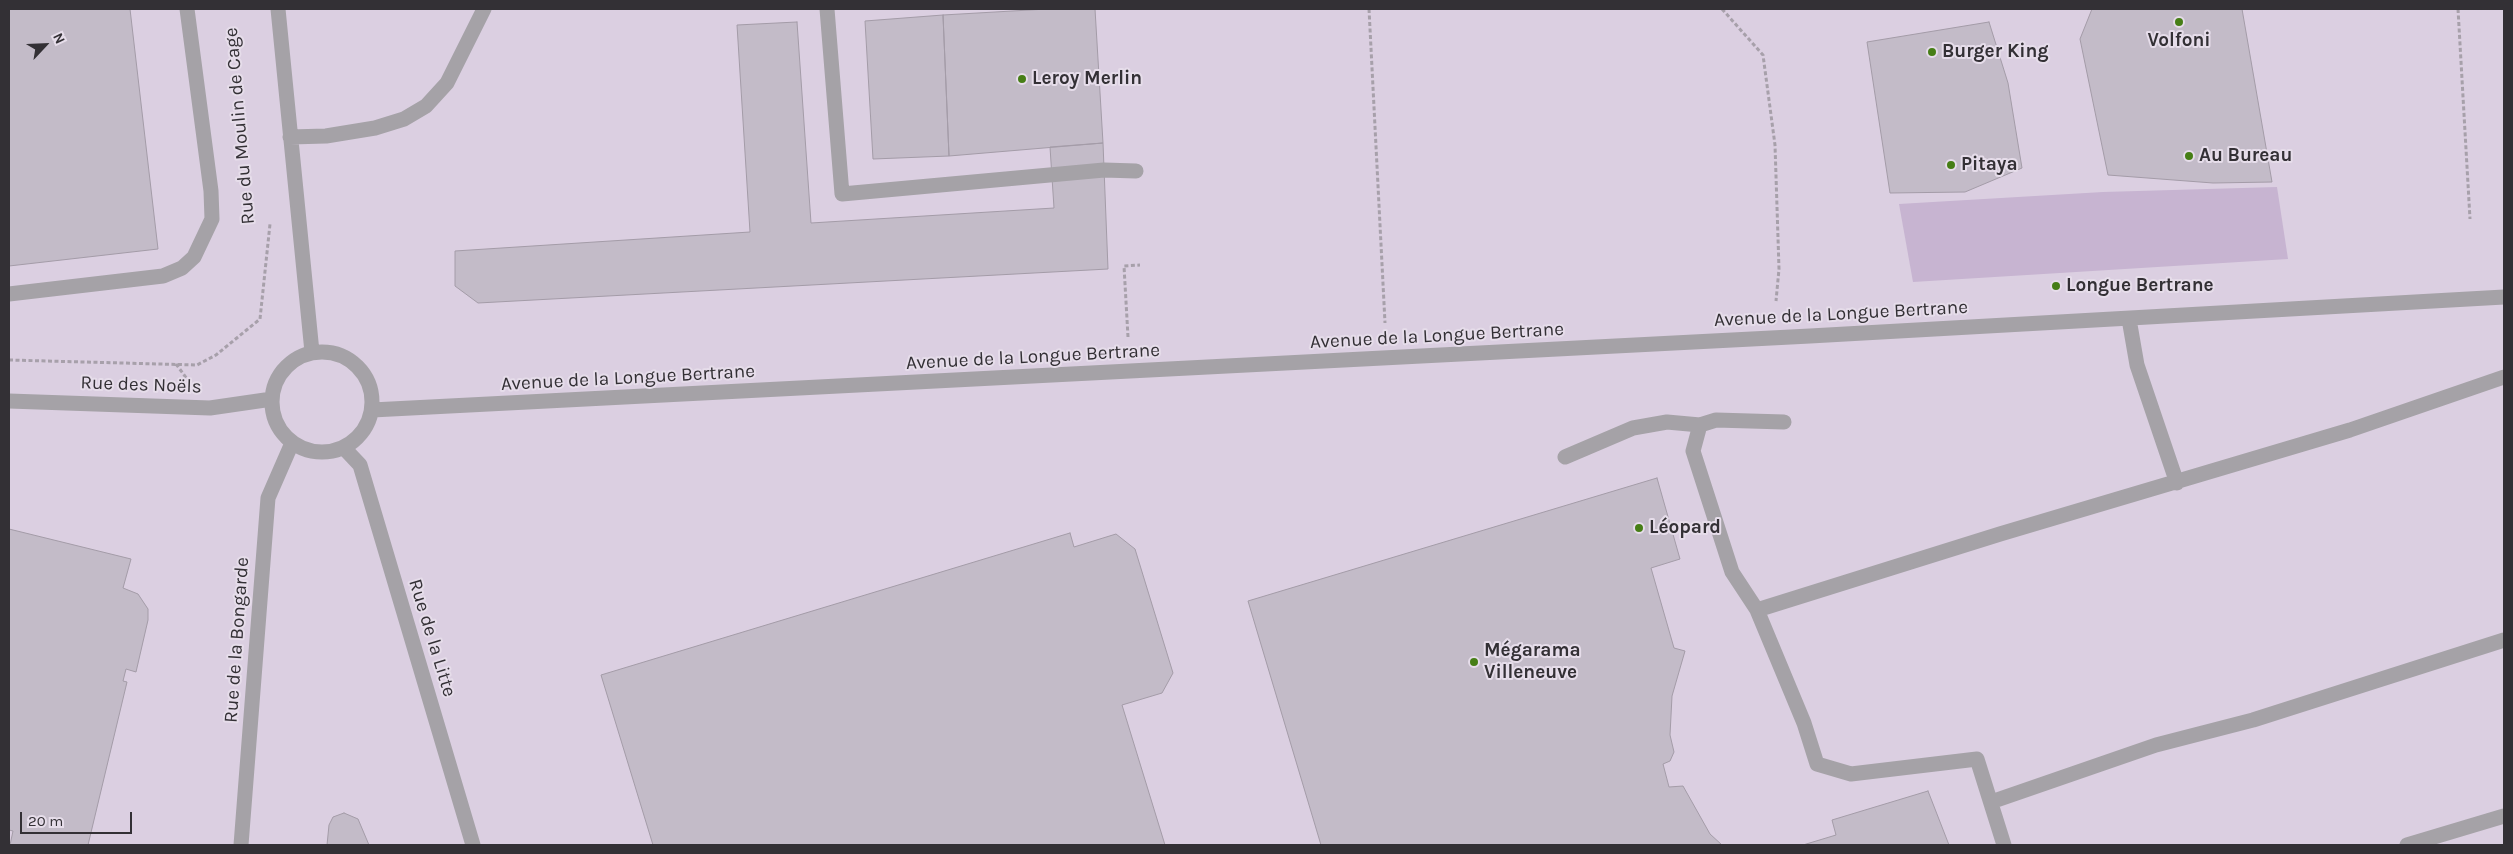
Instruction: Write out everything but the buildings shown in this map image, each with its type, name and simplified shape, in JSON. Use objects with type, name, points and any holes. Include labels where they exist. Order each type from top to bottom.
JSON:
[{"type":"street","points":[[9,294],[163,276],[182,268],[194,257],[212,219],[211,191],[187,9]]},
{"type":"street","points":[[290,137],[326,136],[375,128],[404,119],[426,106],[447,83],[484,9]]},
{"type":"street","points":[[827,9],[842,194],[1104,170],[1136,172]]},
{"type":"street","points":[[281,10],[290,137],[312,352]]},
{"type":"street","name":"Avenue de la Longue Bertrane","points":[[372,410],[2129,319],[2504,296]]},
{"type":"street","points":[[2129,319],[2137,365],[2177,483]]},
{"type":"street","points":[[312,352],[328,352],[344,357],[357,366],[367,379],[372,394],[372,410],[367,425],[357,438],[344,448],[331,452],[318,453],[304,450],[292,443],[280,431],[273,416],[272,400],[275,383],[284,369],[297,358],[312,352]]},
{"type":"street","points":[[1757,610],[2000,534],[2177,483],[2350,430],[2504,377]]},
{"type":"street","name":"Rue des Noëls","points":[[9,401],[210,408],[272,400]]},
{"type":"street","points":[[1566,457],[1633,428],[1667,422],[1700,426],[1716,420],[1784,422]]},
{"type":"street","points":[[1700,426],[1693,451],[1732,572],[1757,610],[1804,723],[1817,764],[1851,774],[1977,759],[2004,845]]},
{"type":"street","name":"Rue de la Bongarde","points":[[241,845],[268,498],[292,443]]},
{"type":"street","name":"Rue de la Litte","points":[[344,448],[360,465],[473,845]]},
{"type":"street","points":[[1991,802],[2156,745],[2253,720],[2504,640]]},
{"type":"street","points":[[2406,845],[2504,816]]},
{"type":"path","points":[[1370,9],[1385,323]]},
{"type":"path","points":[[1722,9],[1763,55],[1775,145],[1779,269],[1776,301]]},
{"type":"path","points":[[2458,9],[2470,219]]},
{"type":"path","name":"Rue du Moulin de Cage","points":[[9,360],[197,364],[216,355],[260,319],[271,214]]},
{"type":"path","points":[[1128,337],[1124,266],[1140,265]]},
{"type":"shaded area","points":[[9,9],[2504,9],[2504,845],[9,845]]},
{"type":"shaded area","points":[[2277,187],[2288,259],[1913,282],[1899,204],[2103,192]]},
{"type":"place","name":"Volfoni","points":[[2179,22]]},
{"type":"place","name":"Burger King","points":[[1932,52]]},
{"type":"place","name":"Leroy Merlin","points":[[1022,79]]},
{"type":"place","name":"Au Bureau","points":[[2189,156]]},
{"type":"place","name":"Pitaya","points":[[1951,165]]},
{"type":"place","name":"Longue Bertrane","points":[[2056,286]]},
{"type":"place","name":"Léopard","points":[[1639,528]]},
{"type":"place","name":"Mégarama Villeneuve","points":[[1474,662]]}]
